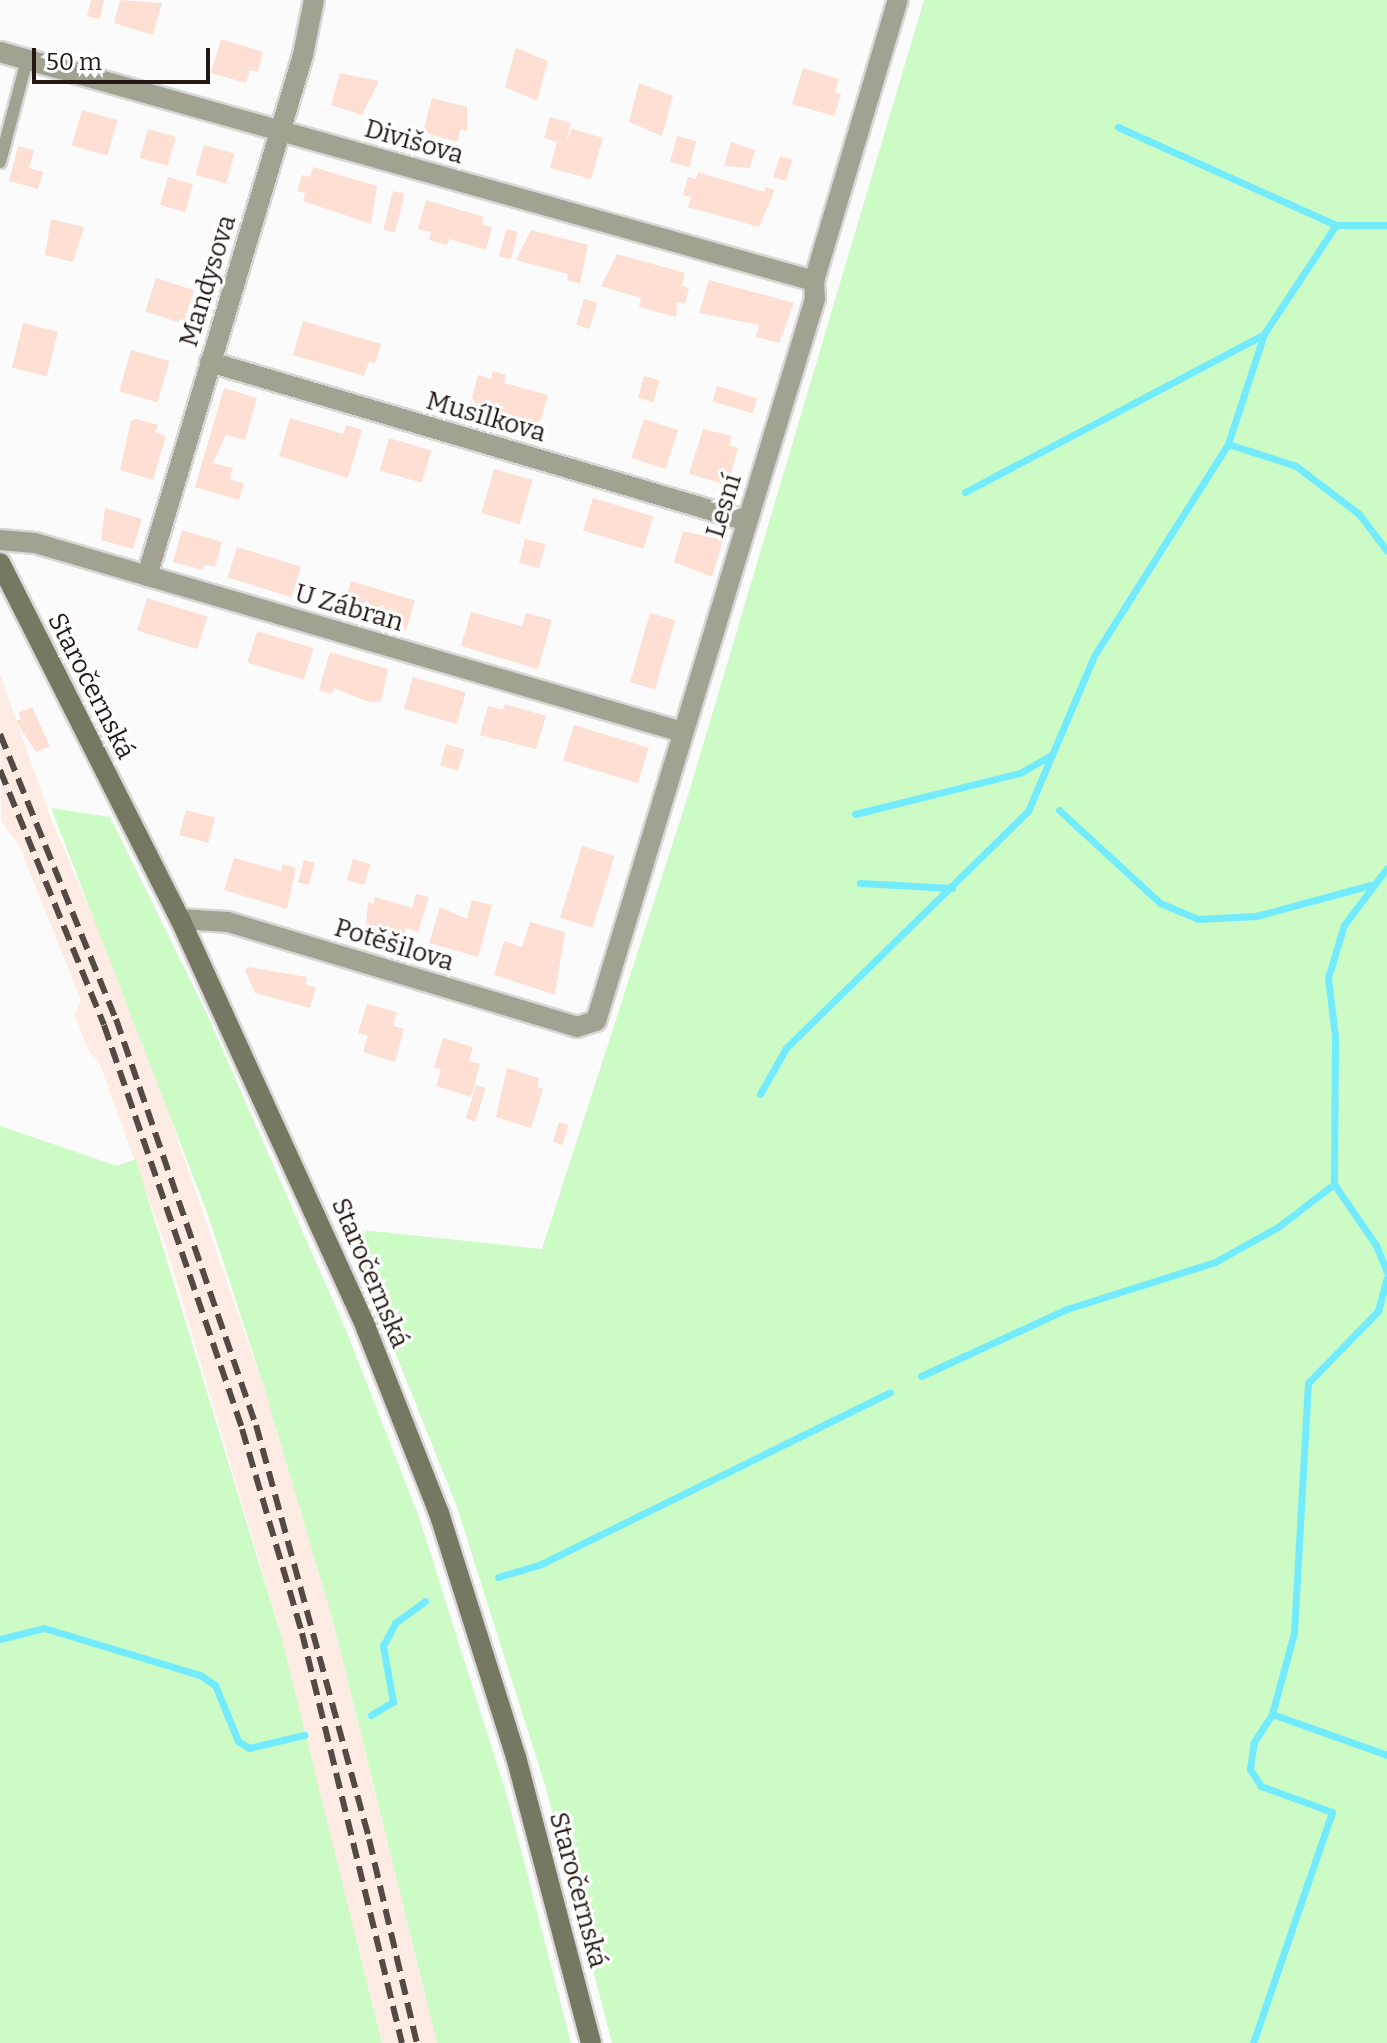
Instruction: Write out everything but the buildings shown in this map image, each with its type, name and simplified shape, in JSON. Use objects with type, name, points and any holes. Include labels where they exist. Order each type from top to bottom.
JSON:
[{"type":"main road","name":"Staročernská","points":[[0,563],[180,919],[318,1215],[439,1513],[516,1757],[591,2043]]},
{"type":"street","name":"Mandysova","points":[[147,576],[281,131],[314,0]]},
{"type":"street","name":"Lesní","points":[[592,1026],[600,1014],[682,732],[815,299],[814,281],[898,0]]},
{"type":"street","name":"Divišova","points":[[0,52],[814,281]]},
{"type":"street","name":"Musílkova","points":[[210,362],[747,521]]},
{"type":"street","name":"U Zábran","points":[[0,540],[35,543],[682,732]]},
{"type":"street","name":"Potěšilova","points":[[180,919],[228,922],[577,1027],[592,1026]]},
{"type":"lane","points":[[0,162],[27,60]]},
{"type":"shaded area","points":[[0,674],[52,821],[132,1008],[267,1397],[334,1625],[437,2043],[382,2043],[282,1639],[167,1249],[99,1062],[88,1050],[75,1015],[81,1000],[19,845],[1,821]]},
{"type":"green space","points":[[924,0],[1387,0],[1387,2043],[612,2043],[545,1785],[457,1507],[354,1249],[362,1230],[542,1249],[687,799]]},
{"type":"green space","points":[[51,808],[110,817],[206,1012],[348,1335],[420,1520],[507,1796],[571,2043],[437,2043],[334,1625],[267,1397],[208,1215]]},
{"type":"green space","points":[[0,1126],[117,1166],[136,1159],[282,1639],[382,2043],[0,2043]]},
{"type":"waterway","points":[[1118,127],[1336,225],[1387,225]]},
{"type":"waterway","points":[[760,1094],[786,1048],[1028,811],[1094,656],[1228,444],[1264,334],[1336,225]]},
{"type":"waterway","points":[[965,492],[1263,335]]},
{"type":"waterway","points":[[1228,444],[1296,466],[1359,514],[1387,551]]},
{"type":"waterway","points":[[855,814],[1020,773],[1051,755]]},
{"type":"waterway","points":[[1059,810],[1160,903],[1198,919],[1256,916],[1371,885]]},
{"type":"waterway","points":[[921,1376],[1067,1309],[1215,1262],[1278,1227],[1334,1184],[1335,1036],[1328,978],[1344,925],[1387,868]]},
{"type":"waterway","points":[[860,883],[952,888]]},
{"type":"waterway","points":[[1334,1184],[1376,1245],[1387,1272]]},
{"type":"waterway","points":[[1253,2043],[1332,1812],[1261,1786],[1250,1769],[1254,1742],[1272,1714],[1294,1633],[1308,1383],[1378,1311],[1387,1278]]},
{"type":"waterway","points":[[498,1577],[539,1565],[890,1392]]},
{"type":"waterway","points":[[371,1715],[393,1702],[383,1646],[395,1623],[425,1601]]},
{"type":"waterway","points":[[0,1639],[44,1628],[200,1675],[215,1685],[238,1741],[249,1748],[304,1735]]},
{"type":"waterway","points":[[1272,1714],[1387,1755]]},
{"type":"railway","points":[[0,734],[116,1019],[256,1425],[369,1839],[417,2043]]},
{"type":"railway","points":[[0,770],[104,1025],[242,1429],[302,1633],[402,2043]]}]
